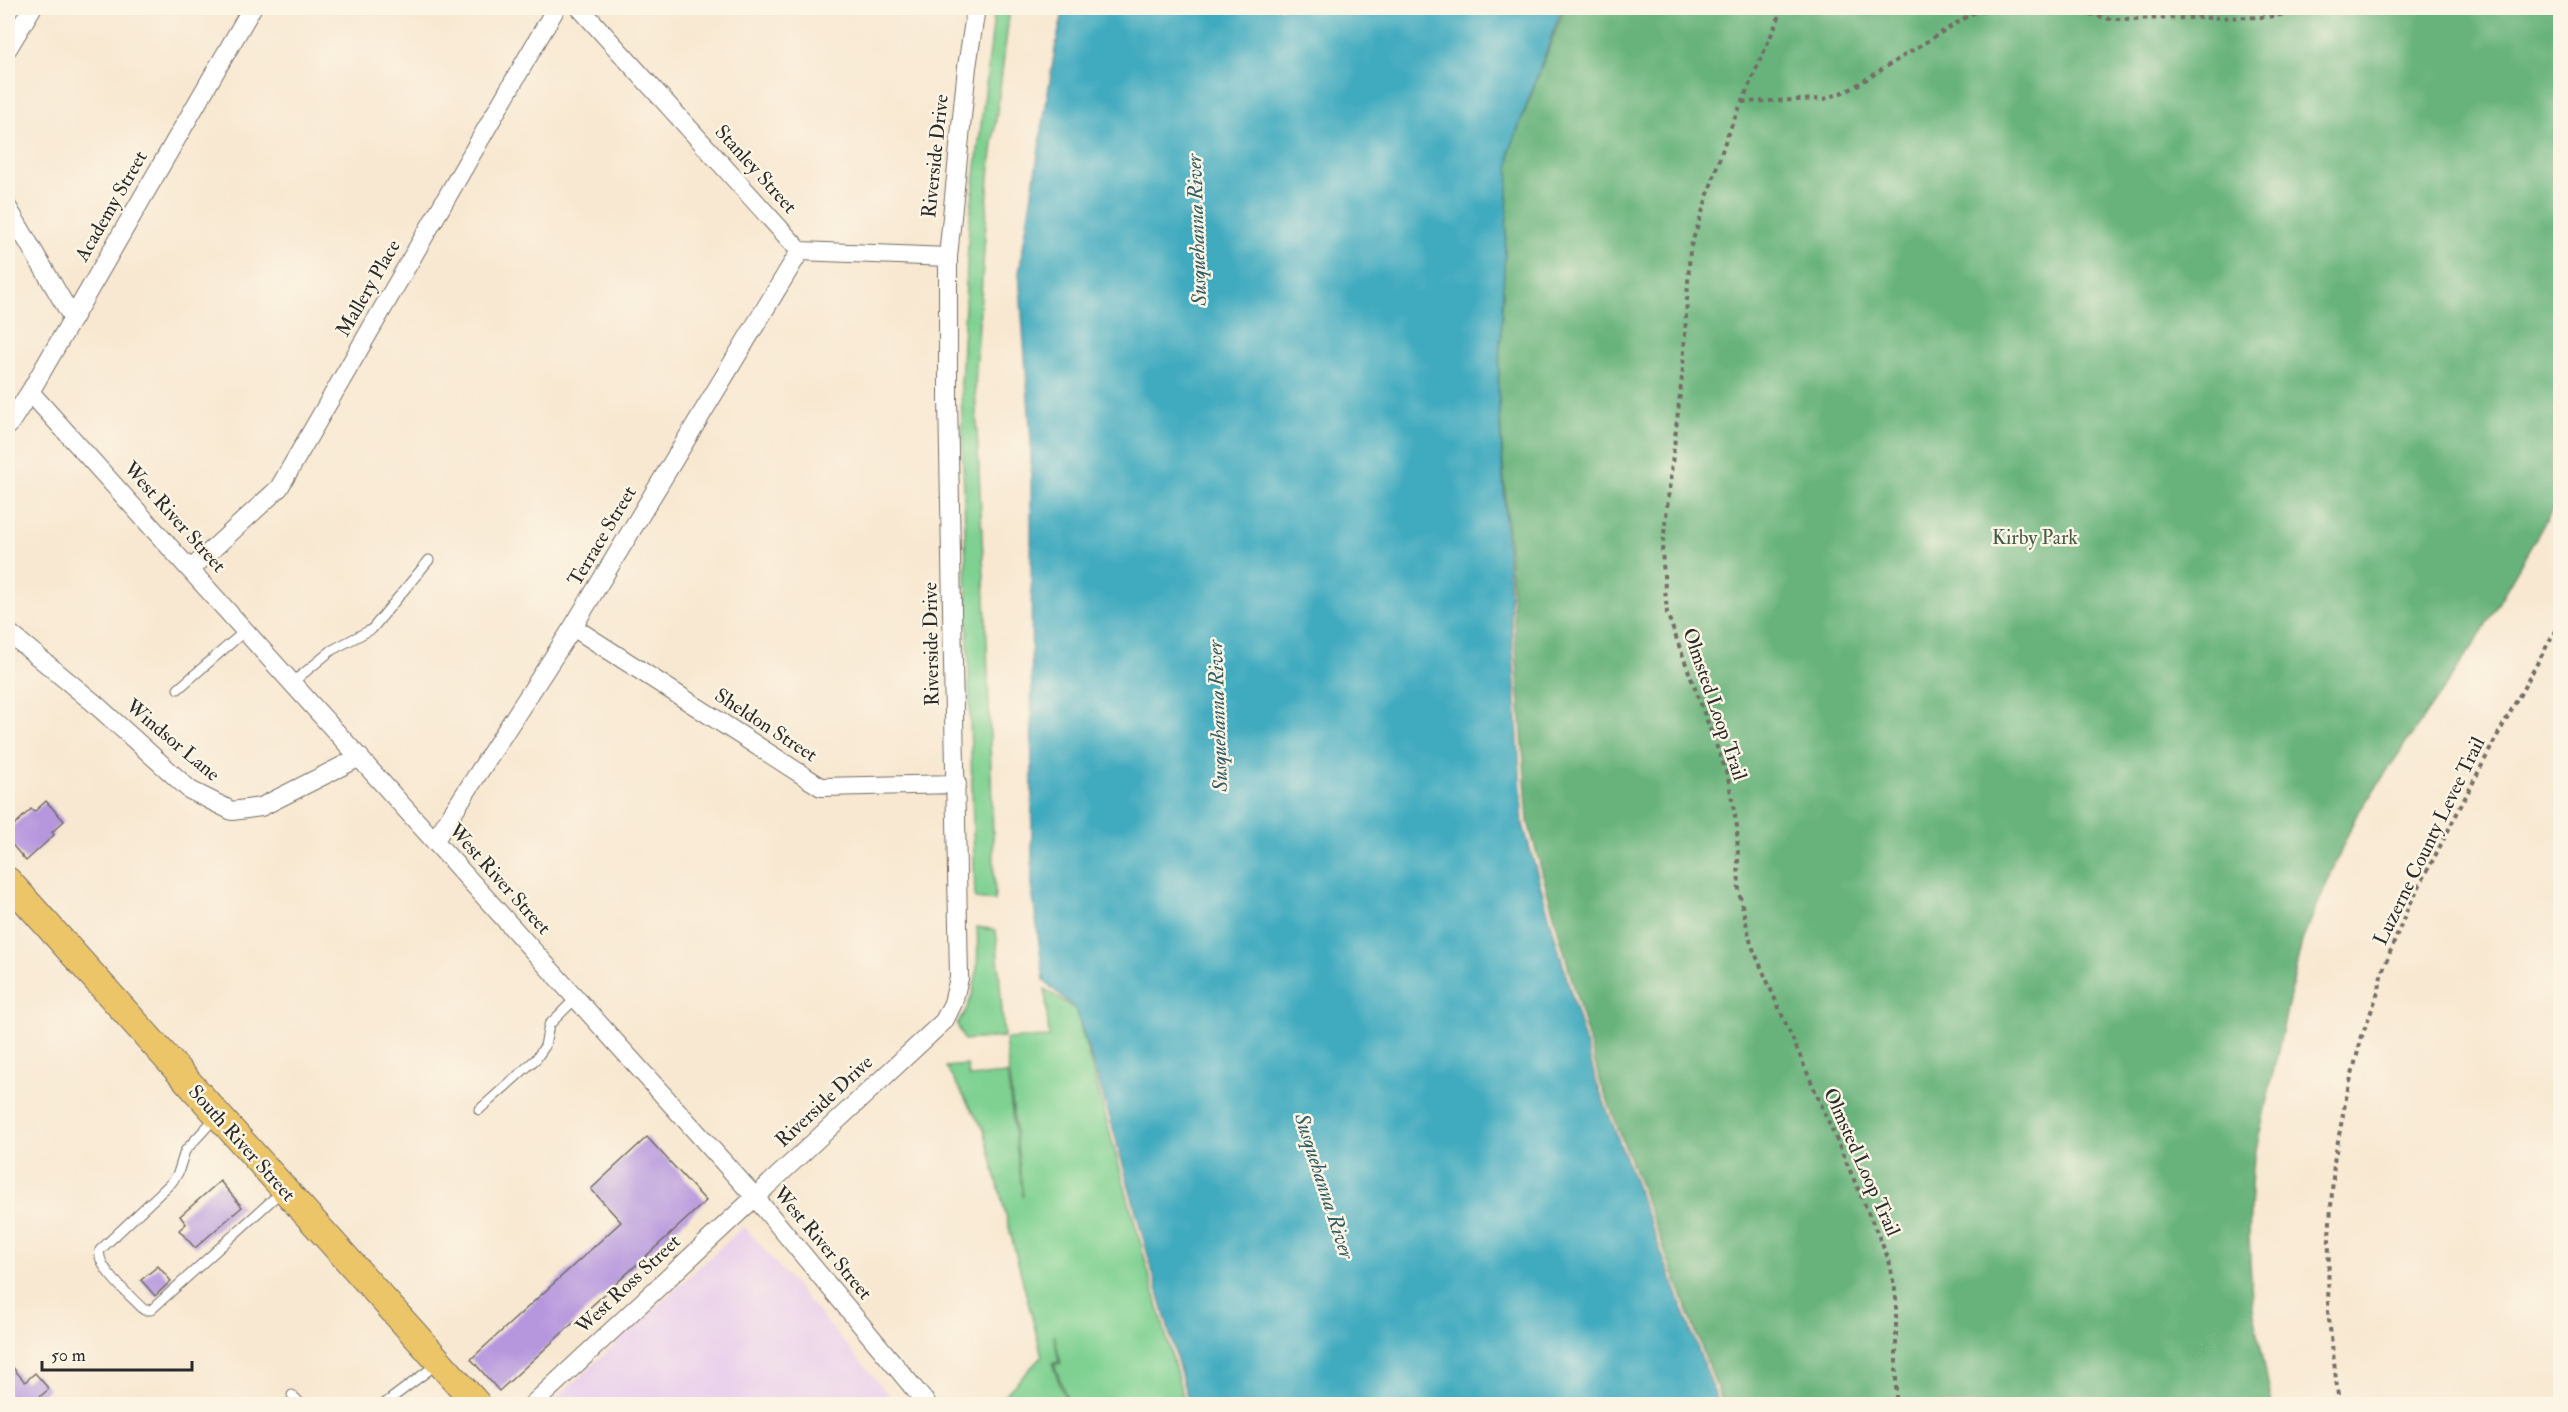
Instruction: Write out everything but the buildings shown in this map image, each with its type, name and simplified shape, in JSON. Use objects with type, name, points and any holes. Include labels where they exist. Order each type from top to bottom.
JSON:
[{"type":"main road","name":"South River Street","points":[[8,881],[477,1404]]},
{"type":"street","points":[[8,48],[32,8]]},
{"type":"street","name":"Academy Street","points":[[10,418],[30,392],[252,8]]},
{"type":"street","name":"Mallery Place","points":[[191,569],[279,488],[556,8]]},
{"type":"street","name":"Stanley Street","points":[[580,8],[800,251]]},
{"type":"street","name":"Riverside Drive","points":[[754,1196],[944,1021],[953,1003],[959,978],[948,399],[948,257],[966,67],[976,8]]},
{"type":"street","points":[[8,208],[72,317]]},
{"type":"street","points":[[800,251],[948,257]]},
{"type":"street","name":"Terrace Street","points":[[435,840],[573,627],[800,251]]},
{"type":"street","name":"West River Street","points":[[30,392],[754,1196],[927,1404]]},
{"type":"street","name":"Sheldon Street","points":[[573,627],[821,787],[957,784]]},
{"type":"street","name":"Windsor Lane","points":[[8,632],[94,703],[190,790],[232,811],[261,807],[360,757]]},
{"type":"street","name":"West Ross Street","points":[[533,1404],[754,1196]]},
{"type":"lane","points":[[293,682],[332,650],[372,629],[429,560]]},
{"type":"lane","points":[[178,689],[246,630]]},
{"type":"lane","points":[[479,1110],[536,1059],[545,1046],[549,1025],[576,998]]},
{"type":"lane","points":[[218,1115],[185,1151],[175,1178],[100,1250],[100,1261],[105,1270],[144,1310],[151,1310],[284,1189]]},
{"type":"lane","points":[[384,1404],[439,1363]]},
{"type":"lane","points":[[292,1395],[301,1404]]},
{"type":"path","name":"Olmsted Loop Trail","points":[[1783,8],[1727,136],[1690,249],[1683,368],[1662,551],[1667,613],[1728,777],[1737,827],[1739,892],[1751,944],[1889,1260],[1896,1294],[1896,1404]]},
{"type":"path","points":[[1742,102],[1824,99],[1849,90],[1971,14],[1993,8]]},
{"type":"path","points":[[2063,8],[2110,20],[2268,17],[2293,13],[2305,8]]},
{"type":"path","name":"Luzerne County Levee Trail","points":[[2339,1404],[2328,1311],[2329,1238],[2334,1162],[2347,1094],[2362,1036],[2379,990],[2381,975],[2406,912],[2496,738],[2560,622]]},
{"type":"shaded area","points":[[744,1226],[897,1404],[550,1404]]},
{"type":"green space","points":[[995,8],[1010,8],[989,176],[975,385],[987,643],[995,901],[975,899],[961,384],[969,226]]},
{"type":"green space","name":"Kirby Park","points":[[1564,8],[2560,8],[2560,496],[2477,640],[2356,816],[2302,941],[2252,1168],[2249,1236],[2252,1302],[2272,1404],[1723,1404],[1600,1081],[1528,822],[1498,389],[1510,151]]},
{"type":"green space","points":[[977,927],[996,930],[1004,1037],[964,1040],[957,1024],[969,1003],[976,978]]},
{"type":"green space","points":[[1045,989],[1076,1010],[1185,1404],[1069,1404],[1054,1364],[1061,1364],[1054,1335],[1059,1362],[1052,1363],[1067,1404],[996,1404],[1042,1356],[984,1130],[946,1067],[967,1065],[969,1077],[1007,1074],[1023,1197],[1005,1039],[1049,1037]]},
{"type":"water","name":"Susquehanna River","points":[[1064,8],[1562,8],[1510,151],[1498,389],[1523,824],[1597,1083],[1719,1404],[1189,1404],[1112,1125],[1076,1010],[1044,981],[1032,889],[1031,440],[1019,273],[1055,49]]}]
